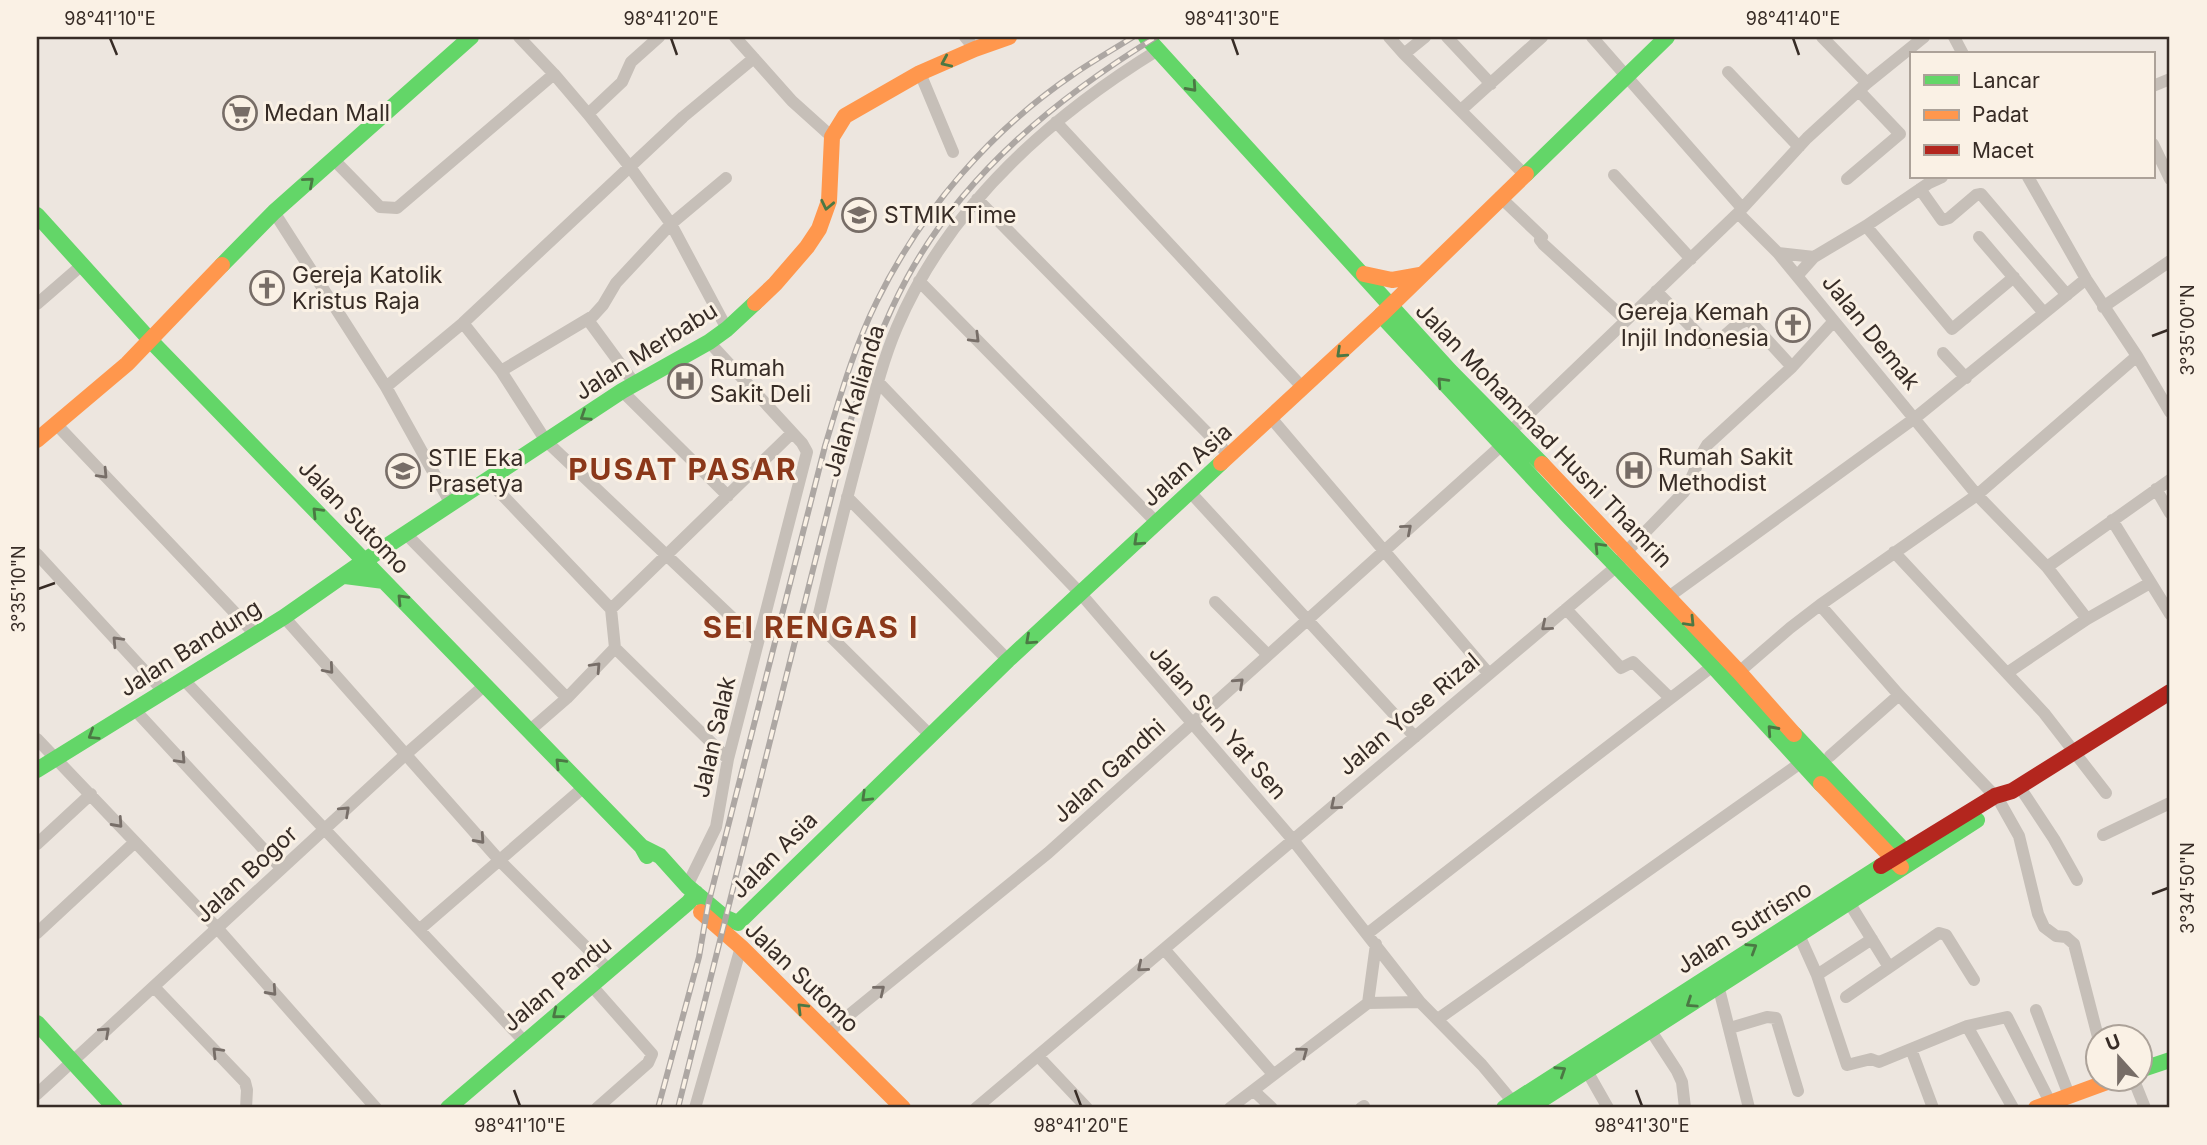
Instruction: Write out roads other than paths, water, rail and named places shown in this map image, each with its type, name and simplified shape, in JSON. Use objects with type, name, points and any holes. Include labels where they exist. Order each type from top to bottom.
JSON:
[{"type":"main road","points":[[37,440],[127,364],[274,212],[471,37]]},
{"type":"main road","points":[[832,137],[839,124],[855,109],[970,43],[1009,37]]},
{"type":"main road","name":"Jalan Mohammad Husni Thamrin","points":[[1146,37],[1360,273],[1386,311],[1502,445],[1569,517],[1667,598],[1806,759],[1903,860]]},
{"type":"main road","name":"Jalan Asia","points":[[735,923],[1008,660],[1386,311],[1667,37]]},
{"type":"main road","name":"Jalan Merbabu","points":[[365,561],[629,388],[727,329],[775,284],[819,229],[829,201],[832,137]]},
{"type":"main road","name":"Jalan Sutomo","points":[[37,215],[150,340],[529,731],[642,847],[660,856],[690,894],[741,947],[903,1108]]},
{"type":"main road","points":[[1360,273],[1387,281],[1422,275]]},
{"type":"main road","name":"Jalan Mohammad Husni Thamrin","points":[[1386,311],[1511,431],[1581,504],[1621,559],[1719,661]]},
{"type":"main road","points":[[1569,517],[1581,504]]},
{"type":"main road","name":"Jalan Bandung","points":[[37,770],[256,635],[365,561]]},
{"type":"main road","points":[[345,576],[384,581]]},
{"type":"main road","name":"Jalan Sutrisno","points":[[1508,1105],[2170,692]]},
{"type":"main road","name":"Jalan Sutrisno","points":[[1530,1108],[1718,985],[1850,904],[1903,860]]},
{"type":"main road","name":"Jalan Sutomo","points":[[690,894],[735,923]]},
{"type":"main road","name":"Jalan Pandu","points":[[448,1108],[592,986],[690,894]]},
{"type":"main road","points":[[37,1023],[115,1108]]},
{"type":"main road","points":[[2044,1106],[2084,1090]]},
{"type":"street","points":[[519,37],[587,114],[671,224],[727,329]]},
{"type":"street","points":[[587,114],[622,82],[631,62],[659,37]]},
{"type":"street","points":[[735,37],[792,101],[832,137]]},
{"type":"street","points":[[1390,37],[1524,174]]},
{"type":"street","points":[[1404,54],[1425,37]]},
{"type":"street","points":[[1447,37],[1491,84]]},
{"type":"street","points":[[1461,110],[1542,37]]},
{"type":"street","name":"Jalan Demak","points":[[1592,37],[1778,253],[1977,495],[2047,567],[2087,620]]},
{"type":"street","points":[[1822,37],[1900,134],[1847,180]]},
{"type":"street","points":[[1511,431],[1740,211],[1799,147],[1863,87],[1924,37]]},
{"type":"street","name":"Jalan Kalianda","points":[[930,735],[818,624],[847,497],[878,382],[897,327],[919,281],[977,199],[1008,165],[1056,122],[1115,77],[1158,50]]},
{"type":"street","points":[[386,387],[463,323],[683,117],[754,58]]},
{"type":"street","points":[[1728,72],[1799,147]]},
{"type":"street","points":[[920,73],[953,152]]},
{"type":"street","points":[[334,160],[380,207],[397,208],[554,74]]},
{"type":"street","points":[[1056,122],[1303,388]]},
{"type":"street","points":[[2154,146],[2170,179]]},
{"type":"street","points":[[1614,176],[1691,259]]},
{"type":"street","points":[[501,371],[588,320],[603,304],[616,283],[671,224],[726,178]]},
{"type":"street","points":[[1797,276],[1814,257],[1940,178]]},
{"type":"street","points":[[2029,178],[2086,279],[2170,412]]},
{"type":"street","points":[[1920,189],[1942,220],[1947,220],[1976,195],[1982,194],[2067,295]]},
{"type":"street","points":[[1500,197],[1542,237],[1540,240],[1543,244],[1626,320]]},
{"type":"street","points":[[977,199],[1230,456]]},
{"type":"street","points":[[274,212],[386,387],[451,504]]},
{"type":"street","points":[[1866,226],[1952,329],[2014,277]]},
{"type":"street","points":[[1979,237],[2044,313]]},
{"type":"street","points":[[1778,253],[1814,257]]},
{"type":"street","points":[[2103,307],[2170,261]]},
{"type":"street","points":[[37,304],[82,265]]},
{"type":"street","points":[[1667,598],[1915,418],[2086,279]]},
{"type":"street","points":[[919,281],[1157,523]]},
{"type":"street","points":[[1656,292],[1707,343],[1717,342],[1741,321],[1749,320],[1792,367]]},
{"type":"street","points":[[588,320],[629,388],[728,496]]},
{"type":"street","name":"Jalan Yose Rizal","points":[[976,1108],[1566,609],[1621,559],[1684,492],[1707,445],[1792,367],[1834,321]]},
{"type":"street","points":[[463,323],[501,371],[546,442],[758,642]]},
{"type":"street","name":"Jalan Salak","points":[[690,894],[716,827],[729,759],[807,452],[803,443],[709,342]]},
{"type":"street","points":[[1943,353],[1966,378]]},
{"type":"street","points":[[1733,677],[1820,605],[1977,495],[2137,356]]},
{"type":"street","name":"Jalan Sun Yat Sen","points":[[878,382],[1081,594],[1293,840],[1420,1002],[1438,1019],[1508,1105]]},
{"type":"street","points":[[1271,418],[1489,674]]},
{"type":"street","points":[[56,424],[256,635]]},
{"type":"street","points":[[611,608],[668,556],[792,433]]},
{"type":"street","name":"Jalan Gandhi","points":[[827,1033],[1048,853],[1382,550],[1502,445]]},
{"type":"street","points":[[488,480],[611,608],[615,648],[729,759]]},
{"type":"street","points":[[2047,567],[2170,480]]},
{"type":"street","points":[[2157,489],[2170,513]]},
{"type":"street","points":[[1191,493],[1415,737]]},
{"type":"street","points":[[847,497],[1008,660]]},
{"type":"street","points":[[2112,520],[2170,614]]},
{"type":"street","points":[[406,534],[567,698]]},
{"type":"street","points":[[1894,552],[2007,673],[2076,752],[2106,793]]},
{"type":"street","points":[[37,555],[163,692]]},
{"type":"street","points":[[2007,673],[2087,620],[2150,583]]},
{"type":"street","points":[[1216,602],[1268,655]]},
{"type":"street","points":[[1820,605],[1899,695],[1998,800],[2019,836],[2038,914],[2044,927],[2056,936],[2066,937],[2074,944],[2094,1023]]},
{"type":"street","points":[[1566,609],[1621,668],[1633,662],[1670,698]]},
{"type":"street","points":[[284,617],[500,861],[609,970]]},
{"type":"street","points":[[529,731],[567,698],[615,648]]},
{"type":"street","points":[[1368,1003],[1372,939],[1719,661]]},
{"type":"street","points":[[184,680],[524,1041]]},
{"type":"street","name":"Jalan Bogor","points":[[37,1094],[281,868],[485,685]]},
{"type":"street","points":[[1829,756],[1899,695]]},
{"type":"street","points":[[134,709],[281,868]]},
{"type":"street","points":[[37,739],[218,929],[376,1108]]},
{"type":"street","points":[[1438,1019],[1806,759]]},
{"type":"street","points":[[420,929],[584,787]]},
{"type":"street","points":[[2016,788],[2054,839],[2077,880]]},
{"type":"street","points":[[37,844],[91,794]]},
{"type":"street","points":[[2103,835],[2170,803]]},
{"type":"street","points":[[37,933],[135,842]]},
{"type":"street","points":[[1850,904],[1889,967]]},
{"type":"street","points":[[1846,997],[1933,937],[1943,934],[1974,979]]},
{"type":"street","points":[[1799,935],[1817,975],[1847,1065],[1871,1059],[1879,1062],[1967,1026],[2007,1017],[2044,1106]]},
{"type":"street","points":[[1817,975],[1872,939]]},
{"type":"street","points":[[695,1108],[741,947]]},
{"type":"street","points":[[1164,949],[1273,1074]]},
{"type":"street","points":[[1718,985],[1749,1108]]},
{"type":"street","points":[[154,986],[245,1082],[246,1108]]},
{"type":"street","points":[[592,986],[652,1054],[648,1063],[597,1108]]},
{"type":"street","points":[[1230,1108],[1368,1003],[1420,1002]]},
{"type":"street","points":[[2036,1010],[2069,1096]]},
{"type":"street","points":[[1730,1028],[1768,1017],[1776,1018],[1798,1091]]},
{"type":"street","points":[[1967,1026],[2013,1108]]},
{"type":"street","points":[[1651,1031],[1682,1082],[1685,1108]]},
{"type":"street","points":[[1911,1049],[1933,1108]]},
{"type":"street","points":[[1038,1056],[1087,1108]]},
{"type":"street","points":[[1587,1071],[1608,1108]]},
{"type":"street","points":[[1254,1091],[1272,1108]]},
{"type":"railway","points":[[658,1108],[699,957],[708,905],[825,446],[861,336],[895,267],[915,235],[961,174],[987,146],[1044,96],[1133,37]]},
{"type":"railway","points":[[678,1108],[849,426],[867,369],[890,313],[930,240],[985,172],[1049,112],[1156,37]]},
{"type":"place","name":"Medan Mall","points":[[240,113]]},
{"type":"place","name":"STMIK Time","points":[[859,215]]},
{"type":"place","name":"Gereja Katolik Kristus Raja","points":[[267,288]]},
{"type":"place","name":"Gereja Kemah Injil Indonesia","points":[[1793,325]]},
{"type":"place","name":"Rumah Sakit Deli","points":[[685,381]]},
{"type":"place","name":"Rumah Sakit Methodist","points":[[1634,470]]},
{"type":"place","name":"STIE Eka Prasetya","points":[[403,471]]},
{"type":"district","name":"PUSAT PASAR","points":[[683,469]]},
{"type":"district","name":"SEI RENGAS I","points":[[811,627]]}]
